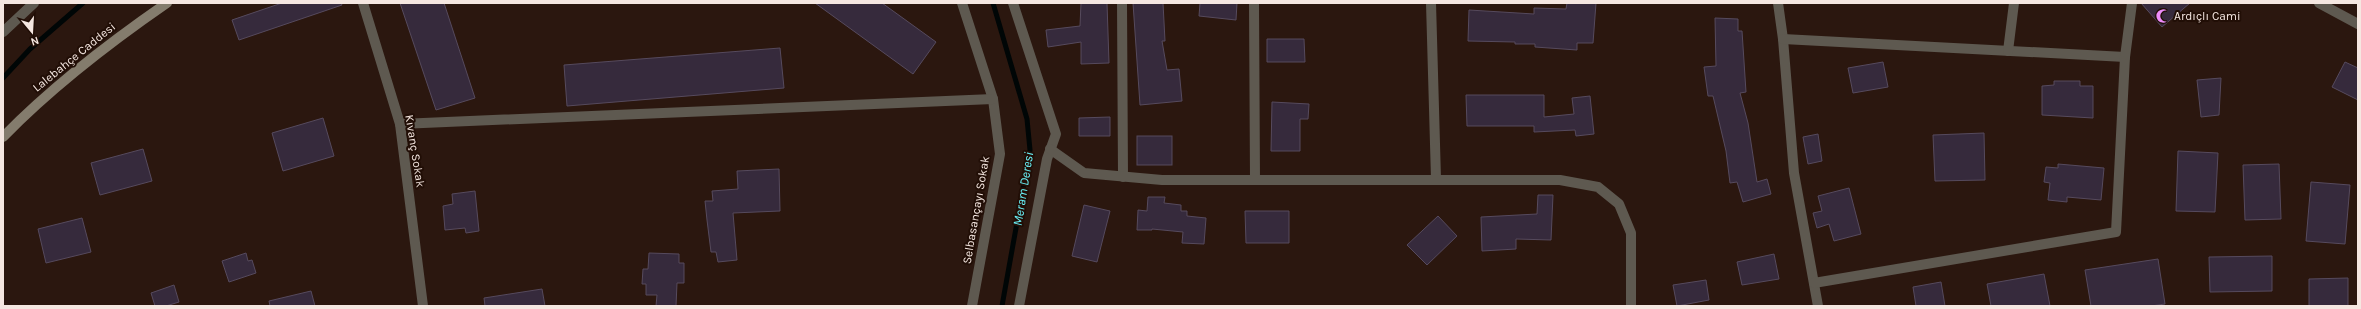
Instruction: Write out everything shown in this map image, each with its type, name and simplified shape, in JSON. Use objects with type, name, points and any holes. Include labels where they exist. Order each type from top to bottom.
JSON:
[{"type":"street","points":[[3,32],[34,3]]},
{"type":"street","name":"Lalebahçe Caddesi","points":[[3,137],[26,113],[128,30],[166,3]]},
{"type":"street","name":"Kıvanç Sokak","points":[[363,3],[400,124],[423,306]]},
{"type":"street","name":"Selbasançayı Sokak","points":[[962,3],[993,99],[1000,154],[972,306]]},
{"type":"street","points":[[1013,3],[1056,134],[1050,149],[1019,306]]},
{"type":"street","points":[[1122,3],[1123,177]]},
{"type":"street","points":[[1254,3],[1255,180]]},
{"type":"street","points":[[1431,3],[1436,179]]},
{"type":"street","points":[[1778,3],[1783,39],[1794,172],[1818,306]]},
{"type":"street","points":[[2008,51],[2014,3]]},
{"type":"street","points":[[1814,283],[2116,232],[2125,57],[2132,3]]},
{"type":"street","points":[[2319,3],[2358,24]]},
{"type":"street","points":[[1783,39],[2125,57]]},
{"type":"street","points":[[400,124],[993,99]]},
{"type":"street","points":[[1050,149],[1084,173],[1162,180],[1560,180],[1598,187],[1619,204],[1631,233],[1631,306]]},
{"type":"building","points":[[282,3],[341,3],[342,5],[239,40],[232,20]]},
{"type":"building","points":[[400,3],[444,3],[475,98],[436,110]]},
{"type":"building","points":[[815,3],[882,3],[936,42],[913,74]]},
{"type":"building","points":[[1081,3],[1107,3],[1109,63],[1081,64],[1081,42],[1048,47],[1046,30],[1080,26]]},
{"type":"building","points":[[1133,3],[1163,3],[1165,41],[1162,41],[1167,70],[1179,69],[1182,101],[1140,105]]},
{"type":"building","points":[[1200,3],[1237,3],[1236,20],[1199,16]]},
{"type":"building","points":[[1567,3],[1596,3],[1593,43],[1577,43],[1577,50],[1535,47],[1535,44],[1515,44],[1515,42],[1468,41],[1469,10],[1534,14],[1534,8],[1566,9]]},
{"type":"building","name":"Ardıçlı Cami","points":[[2141,3],[2190,3],[2162,27]]},
{"type":"building","points":[[1715,18],[1738,19],[1738,31],[1742,31],[1746,92],[1740,93],[1748,123],[1757,182],[1767,179],[1771,194],[1743,202],[1737,182],[1730,183],[1726,151],[1713,96],[1708,96],[1704,67],[1716,66]]},
{"type":"building","points":[[1267,39],[1304,39],[1305,62],[1267,62]]},
{"type":"building","points":[[780,48],[784,88],[567,106],[564,65]]},
{"type":"building","points":[[1883,62],[1888,87],[1853,93],[1848,68]]},
{"type":"building","points":[[2345,62],[2358,68],[2358,100],[2332,87]]},
{"type":"building","points":[[2221,78],[2219,115],[2201,117],[2197,80]]},
{"type":"building","points":[[2054,81],[2080,81],[2080,86],[2093,86],[2093,118],[2042,115],[2042,86],[2054,85]]},
{"type":"building","points":[[1466,95],[1544,95],[1544,117],[1574,114],[1572,98],[1590,96],[1594,134],[1576,136],[1575,130],[1534,132],[1534,126],[1467,126]]},
{"type":"building","points":[[1272,102],[1309,104],[1308,119],[1300,119],[1300,151],[1271,151]]},
{"type":"building","points":[[1110,117],[1110,136],[1079,136],[1079,118]]},
{"type":"building","points":[[323,118],[334,156],[283,171],[272,133]]},
{"type":"building","points":[[1984,133],[1985,180],[1935,181],[1933,135]]},
{"type":"building","points":[[1818,134],[1822,161],[1808,164],[1803,137]]},
{"type":"building","points":[[1137,136],[1172,136],[1172,165],[1137,165]]},
{"type":"building","points":[[143,149],[152,181],[100,195],[91,163]]},
{"type":"building","points":[[2178,151],[2218,153],[2215,212],[2176,211]]},
{"type":"building","points":[[2058,164],[2104,168],[2101,200],[2067,197],[2067,202],[2048,200],[2050,183],[2044,182],[2046,167],[2058,168]]},
{"type":"building","points":[[2279,164],[2281,219],[2245,220],[2243,165]]},
{"type":"building","points":[[779,169],[780,211],[733,213],[737,260],[718,262],[716,252],[711,252],[705,201],[713,201],[712,191],[738,189],[737,171]]},
{"type":"building","points":[[2311,182],[2350,185],[2345,244],[2306,241]]},
{"type":"building","points":[[1849,188],[1861,234],[1834,241],[1829,224],[1817,228],[1813,213],[1822,211],[1818,196]]},
{"type":"building","points":[[475,191],[479,231],[466,233],[465,228],[445,230],[443,206],[453,204],[452,194]]},
{"type":"building","points":[[1538,195],[1553,195],[1551,240],[1516,239],[1516,249],[1482,251],[1481,217],[1537,214]]},
{"type":"building","points":[[1148,197],[1165,197],[1164,203],[1181,205],[1181,211],[1187,211],[1187,216],[1206,218],[1204,244],[1182,243],[1183,232],[1152,229],[1137,230],[1138,210],[1147,211]]},
{"type":"building","points":[[1084,205],[1110,211],[1097,262],[1072,256]]},
{"type":"building","points":[[1245,211],[1289,211],[1289,243],[1246,243]]},
{"type":"building","points":[[1438,216],[1457,236],[1427,265],[1407,245]]},
{"type":"building","points":[[82,218],[91,252],[46,263],[38,229]]},
{"type":"building","points":[[246,253],[248,261],[252,260],[256,273],[229,282],[222,261]]},
{"type":"building","points":[[649,253],[679,254],[679,263],[684,263],[684,283],[677,283],[676,306],[656,306],[657,295],[646,295],[646,284],[642,284],[643,269],[648,269]]},
{"type":"building","points":[[1774,254],[1779,279],[1742,285],[1737,262]]},
{"type":"building","points":[[2272,256],[2272,291],[2210,292],[2209,257]]},
{"type":"building","points":[[2158,259],[2165,304],[2151,306],[2091,306],[2085,270]]},
{"type":"building","points":[[2044,274],[2050,306],[1991,306],[1987,284]]},
{"type":"building","points":[[2348,278],[2348,306],[2309,306],[2309,279]]},
{"type":"building","points":[[1706,280],[1709,300],[1677,306],[1673,285]]},
{"type":"building","points":[[1941,282],[1945,306],[1916,306],[1913,287]]},
{"type":"building","points":[[174,285],[179,302],[166,306],[155,306],[151,293]]},
{"type":"building","points":[[542,289],[545,306],[485,306],[484,298]]},
{"type":"building","points":[[311,291],[315,306],[270,306],[269,301]]},
{"type":"waterway","name":"Meram Deresi","points":[[3,78],[30,49],[83,3]]},
{"type":"waterway","name":"Meram Deresi","points":[[993,3],[1027,119],[1030,150],[1002,306]]},
{"type":"place","name":"Ardıçlı Cami","points":[[2163,16]]}]
